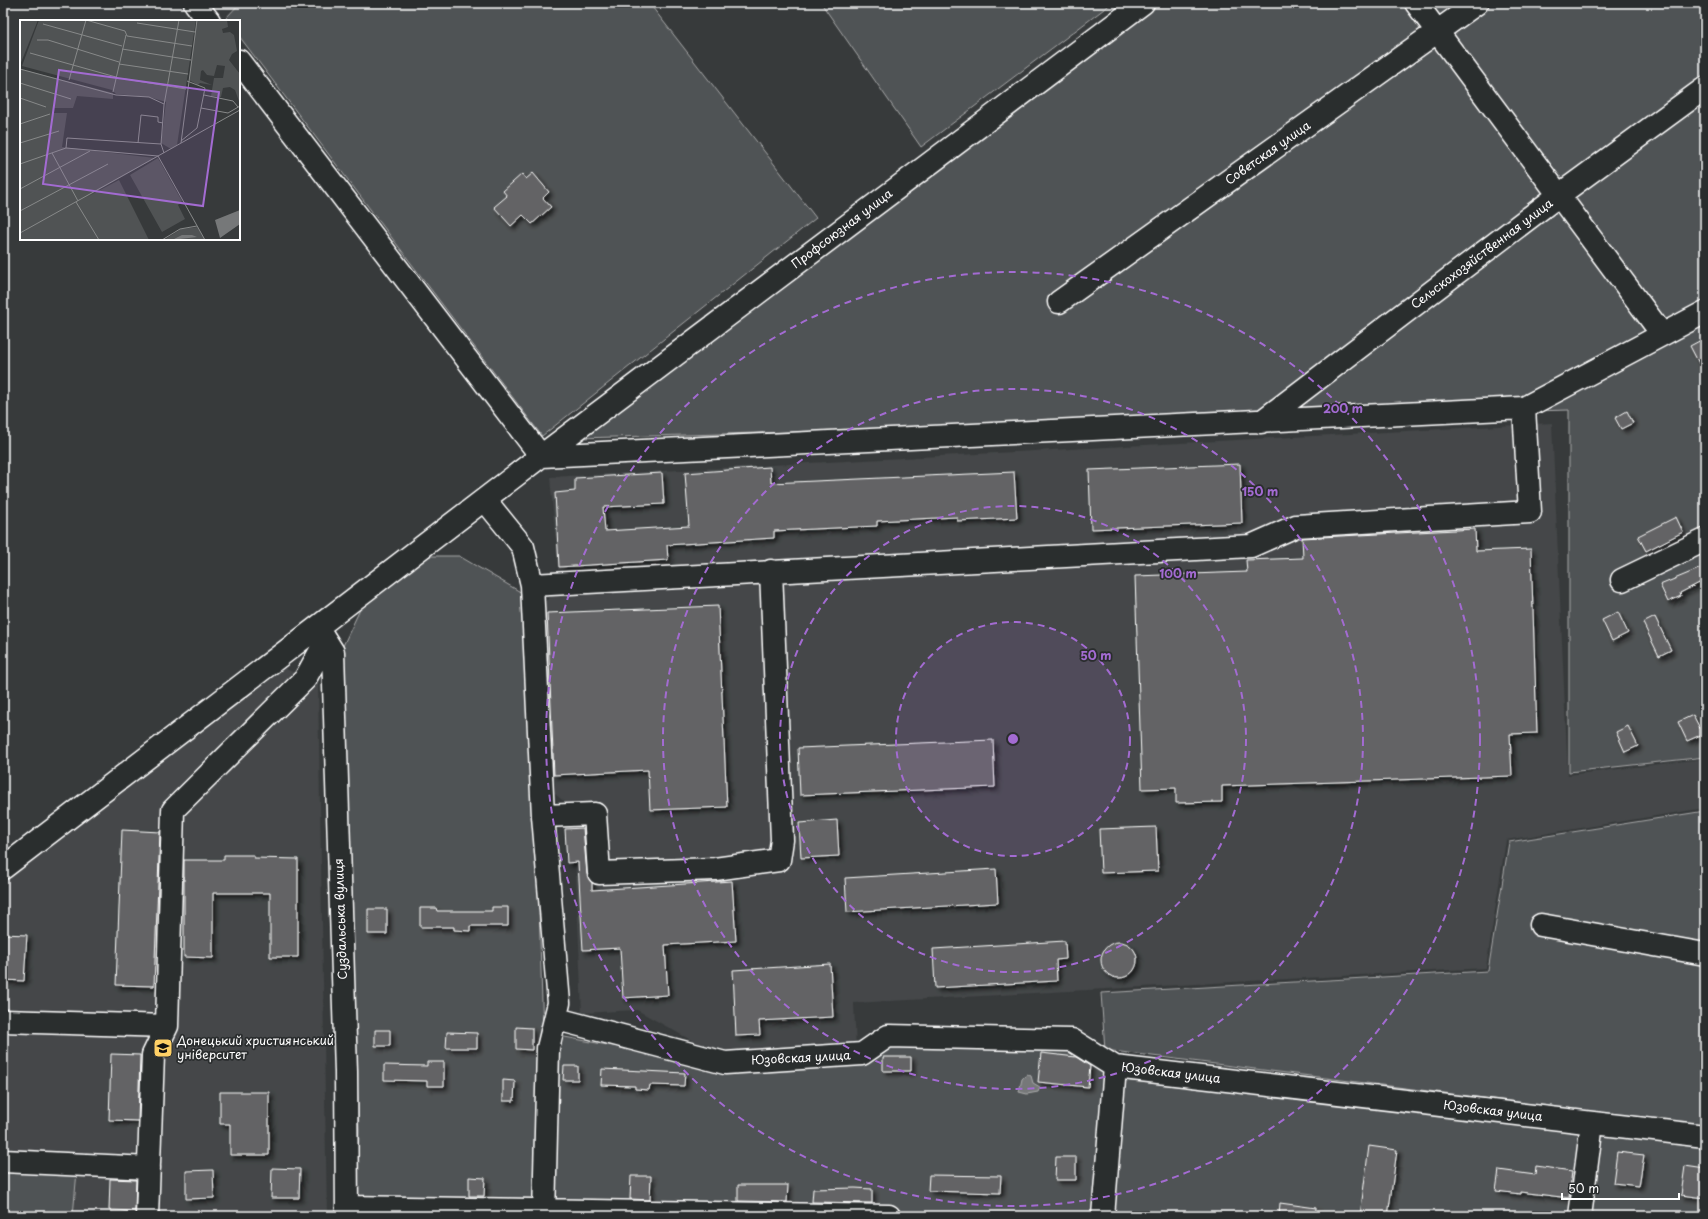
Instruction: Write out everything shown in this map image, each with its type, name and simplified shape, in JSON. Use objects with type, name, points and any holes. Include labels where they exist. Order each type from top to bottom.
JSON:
[{"type":"street","points":[[195,3],[207,20]]},
{"type":"street","name":"Профсоюзная улица","points":[[3,868],[322,634],[541,456],[1143,3]]},
{"type":"street","points":[[1416,3],[1662,334]]},
{"type":"street","name":"Советская улица","points":[[1059,302],[1477,3]]},
{"type":"street","points":[[240,62],[541,456],[1524,408],[1705,312]]},
{"type":"street","name":"Сельскохозяйственная улица","points":[[1261,422],[1559,195],[1705,88]]},
{"type":"street","points":[[532,584],[1251,546],[1296,526],[1530,512],[1524,408]]},
{"type":"street","points":[[485,500],[523,547],[532,584],[543,816],[559,1003],[557,1019],[548,1048],[544,1213]]},
{"type":"street","points":[[1622,580],[1705,540]]},
{"type":"street","points":[[543,816],[595,814],[599,873],[715,869],[779,860],[782,840],[770,571]]},
{"type":"street","points":[[147,1216],[153,1055],[166,1026],[173,810],[305,679],[322,634]]},
{"type":"street","name":"Суздальська вулиця","points":[[322,634],[333,652],[346,1072],[347,1211]]},
{"type":"street","points":[[1541,925],[1705,954]]},
{"type":"street","name":"Юзовская улица","points":[[557,1019],[725,1063],[862,1054],[888,1036],[1072,1040],[1115,1067],[1705,1136]]},
{"type":"street","points":[[3,1020],[166,1026]]},
{"type":"street","points":[[1103,1216],[1115,1067]]},
{"type":"street","points":[[1580,1216],[1592,1123]]},
{"type":"street","points":[[3,1161],[149,1168]]},
{"type":"street","points":[[347,1211],[889,1216]]},
{"type":"shaded area","points":[[240,3],[649,3],[816,218],[542,436],[240,37],[240,20],[227,20],[226,18]]},
{"type":"shaded area","points":[[821,3],[1112,3],[921,147]]},
{"type":"shaded area","points":[[1128,3],[1705,3],[1705,757],[1569,772],[1569,410],[579,438]]},
{"type":"shaded area","points":[[1552,423],[1568,775],[1702,759],[1705,808],[1506,840],[1486,968],[854,1003],[856,1049],[721,1057],[637,1010],[582,1013],[573,809],[549,789],[542,604],[560,589],[550,477]]},
{"type":"shaded area","points":[[422,556],[459,556],[529,597],[543,1033],[726,1067],[890,1041],[1074,1046],[1124,1080],[1705,1145],[1705,1216],[357,1216],[359,1130],[342,648],[364,601]]},
{"type":"shaded area","name":"Донецький християнський університет","points":[[282,667],[318,684],[327,1216],[3,1216],[3,880]]},
{"type":"shaded area","points":[[1705,811],[1705,1126],[1105,1050],[1101,993],[1488,971],[1509,842]]},
{"type":"shaded area","points":[[1027,1074],[1031,1076],[1033,1083],[1040,1087],[1038,1092],[1027,1094],[1019,1092],[1022,1079]]},
{"type":"shaded area","points":[[3,1168],[77,1171],[73,1216],[3,1216]]},
{"type":"building","points":[[533,173],[549,192],[543,198],[551,207],[532,224],[523,215],[511,226],[494,207],[507,196],[503,191],[522,174],[526,179]]},
{"type":"building","points":[[1705,338],[1705,375],[1690,346]]},
{"type":"building","points":[[1627,411],[1633,423],[1621,429],[1615,418]]},
{"type":"building","points":[[1240,464],[1242,523],[1091,529],[1089,470]]},
{"type":"building","points":[[770,467],[771,483],[1014,472],[1017,518],[957,521],[957,517],[877,521],[877,526],[774,531],[774,538],[667,545],[668,560],[559,567],[555,493],[575,491],[575,478],[662,473],[664,504],[603,507],[605,531],[689,526],[685,473]]},
{"type":"building","points":[[1676,517],[1683,532],[1646,551],[1638,536]]},
{"type":"building","points":[[1475,529],[1476,551],[1531,549],[1537,733],[1510,734],[1512,776],[1222,786],[1222,802],[1176,803],[1176,788],[1142,789],[1135,576],[1247,572],[1246,560],[1303,558],[1302,538]]},
{"type":"building","points":[[1701,568],[1705,580],[1680,593],[1681,596],[1668,602],[1660,585]]},
{"type":"building","points":[[718,606],[727,807],[650,810],[648,770],[554,775],[547,613]]},
{"type":"building","points":[[1618,612],[1628,633],[1612,641],[1602,620]]},
{"type":"building","points":[[1655,617],[1671,650],[1659,656],[1643,623]]},
{"type":"building","points":[[1693,715],[1703,734],[1687,741],[1678,722]]},
{"type":"building","points":[[1628,726],[1638,746],[1625,752],[1616,732]]},
{"type":"building","points":[[993,740],[995,787],[800,795],[798,748]]},
{"type":"building","points":[[837,820],[839,856],[801,858],[799,823]]},
{"type":"building","points":[[1156,827],[1158,871],[1101,873],[1099,829]]},
{"type":"building","points":[[583,828],[587,874],[592,883],[592,890],[732,881],[736,941],[665,945],[668,995],[623,998],[620,948],[583,950],[578,862],[567,863],[565,829]]},
{"type":"building","points":[[122,830],[160,832],[154,986],[116,985]]},
{"type":"building","points":[[224,855],[254,855],[254,858],[298,859],[298,957],[270,957],[270,893],[213,893],[213,958],[184,957],[184,860],[224,860]]},
{"type":"building","points":[[996,869],[998,903],[847,912],[845,878]]},
{"type":"building","points":[[492,907],[508,907],[508,926],[470,926],[470,931],[454,930],[454,927],[420,927],[420,908],[436,908],[437,911],[492,911]]},
{"type":"building","points":[[368,909],[387,909],[387,934],[368,934]]},
{"type":"building","points":[[3,934],[27,935],[24,981],[3,980]]},
{"type":"building","points":[[1065,941],[1066,959],[1056,960],[1057,981],[935,988],[933,949]]},
{"type":"building","points":[[1123,942],[1132,947],[1136,953],[1136,967],[1132,973],[1123,978],[1115,978],[1106,973],[1102,967],[1101,956],[1106,947],[1112,943]]},
{"type":"building","points":[[830,964],[833,1017],[759,1021],[760,1035],[736,1036],[733,970]]},
{"type":"building","points":[[516,1027],[532,1028],[532,1050],[516,1049]]},
{"type":"building","points":[[375,1030],[390,1030],[390,1046],[375,1046]]},
{"type":"building","points":[[447,1032],[477,1033],[477,1048],[446,1048]]},
{"type":"building","points":[[1041,1053],[1076,1057],[1090,1066],[1088,1087],[1038,1082]]},
{"type":"building","points":[[111,1054],[140,1055],[138,1121],[109,1120]]},
{"type":"building","points":[[883,1057],[911,1057],[911,1071],[883,1071]]},
{"type":"building","points":[[427,1062],[444,1062],[444,1086],[427,1086],[427,1081],[384,1080],[384,1065],[427,1066]]},
{"type":"building","points":[[564,1066],[578,1066],[578,1080],[563,1080]]},
{"type":"building","points":[[602,1069],[685,1073],[684,1086],[650,1085],[649,1090],[635,1089],[635,1086],[601,1085]]},
{"type":"building","points":[[503,1080],[515,1081],[514,1101],[503,1101]]},
{"type":"building","points":[[220,1092],[269,1092],[269,1155],[230,1155],[230,1124],[220,1124]]},
{"type":"building","points":[[1369,1146],[1397,1150],[1388,1216],[1360,1216]]},
{"type":"building","points":[[1617,1152],[1644,1155],[1639,1186],[1613,1183]]},
{"type":"building","points":[[1056,1157],[1076,1157],[1076,1180],[1055,1180]]},
{"type":"building","points":[[1536,1166],[1572,1171],[1569,1198],[1520,1192],[1520,1194],[1496,1191],[1499,1170],[1535,1175]]},
{"type":"building","points":[[1685,1166],[1705,1169],[1705,1198],[1681,1195]]},
{"type":"building","points":[[272,1168],[300,1169],[299,1198],[271,1198]]},
{"type":"building","points":[[213,1170],[214,1198],[186,1199],[186,1171]]},
{"type":"building","points":[[929,1175],[1001,1176],[1000,1193],[928,1191]]},
{"type":"building","points":[[631,1176],[651,1176],[650,1200],[630,1199]]},
{"type":"building","points":[[469,1177],[485,1178],[484,1196],[469,1196]]},
{"type":"building","points":[[110,1179],[136,1180],[135,1211],[109,1210]]},
{"type":"building","points":[[738,1185],[788,1185],[787,1202],[738,1201]]},
{"type":"building","points":[[813,1189],[872,1189],[872,1203],[812,1202]]},
{"type":"building","points":[[1280,1203],[1316,1208],[1316,1216],[1279,1216]]},
{"type":"place","name":"Донецький християнський університет","points":[[163,1048]]}]
